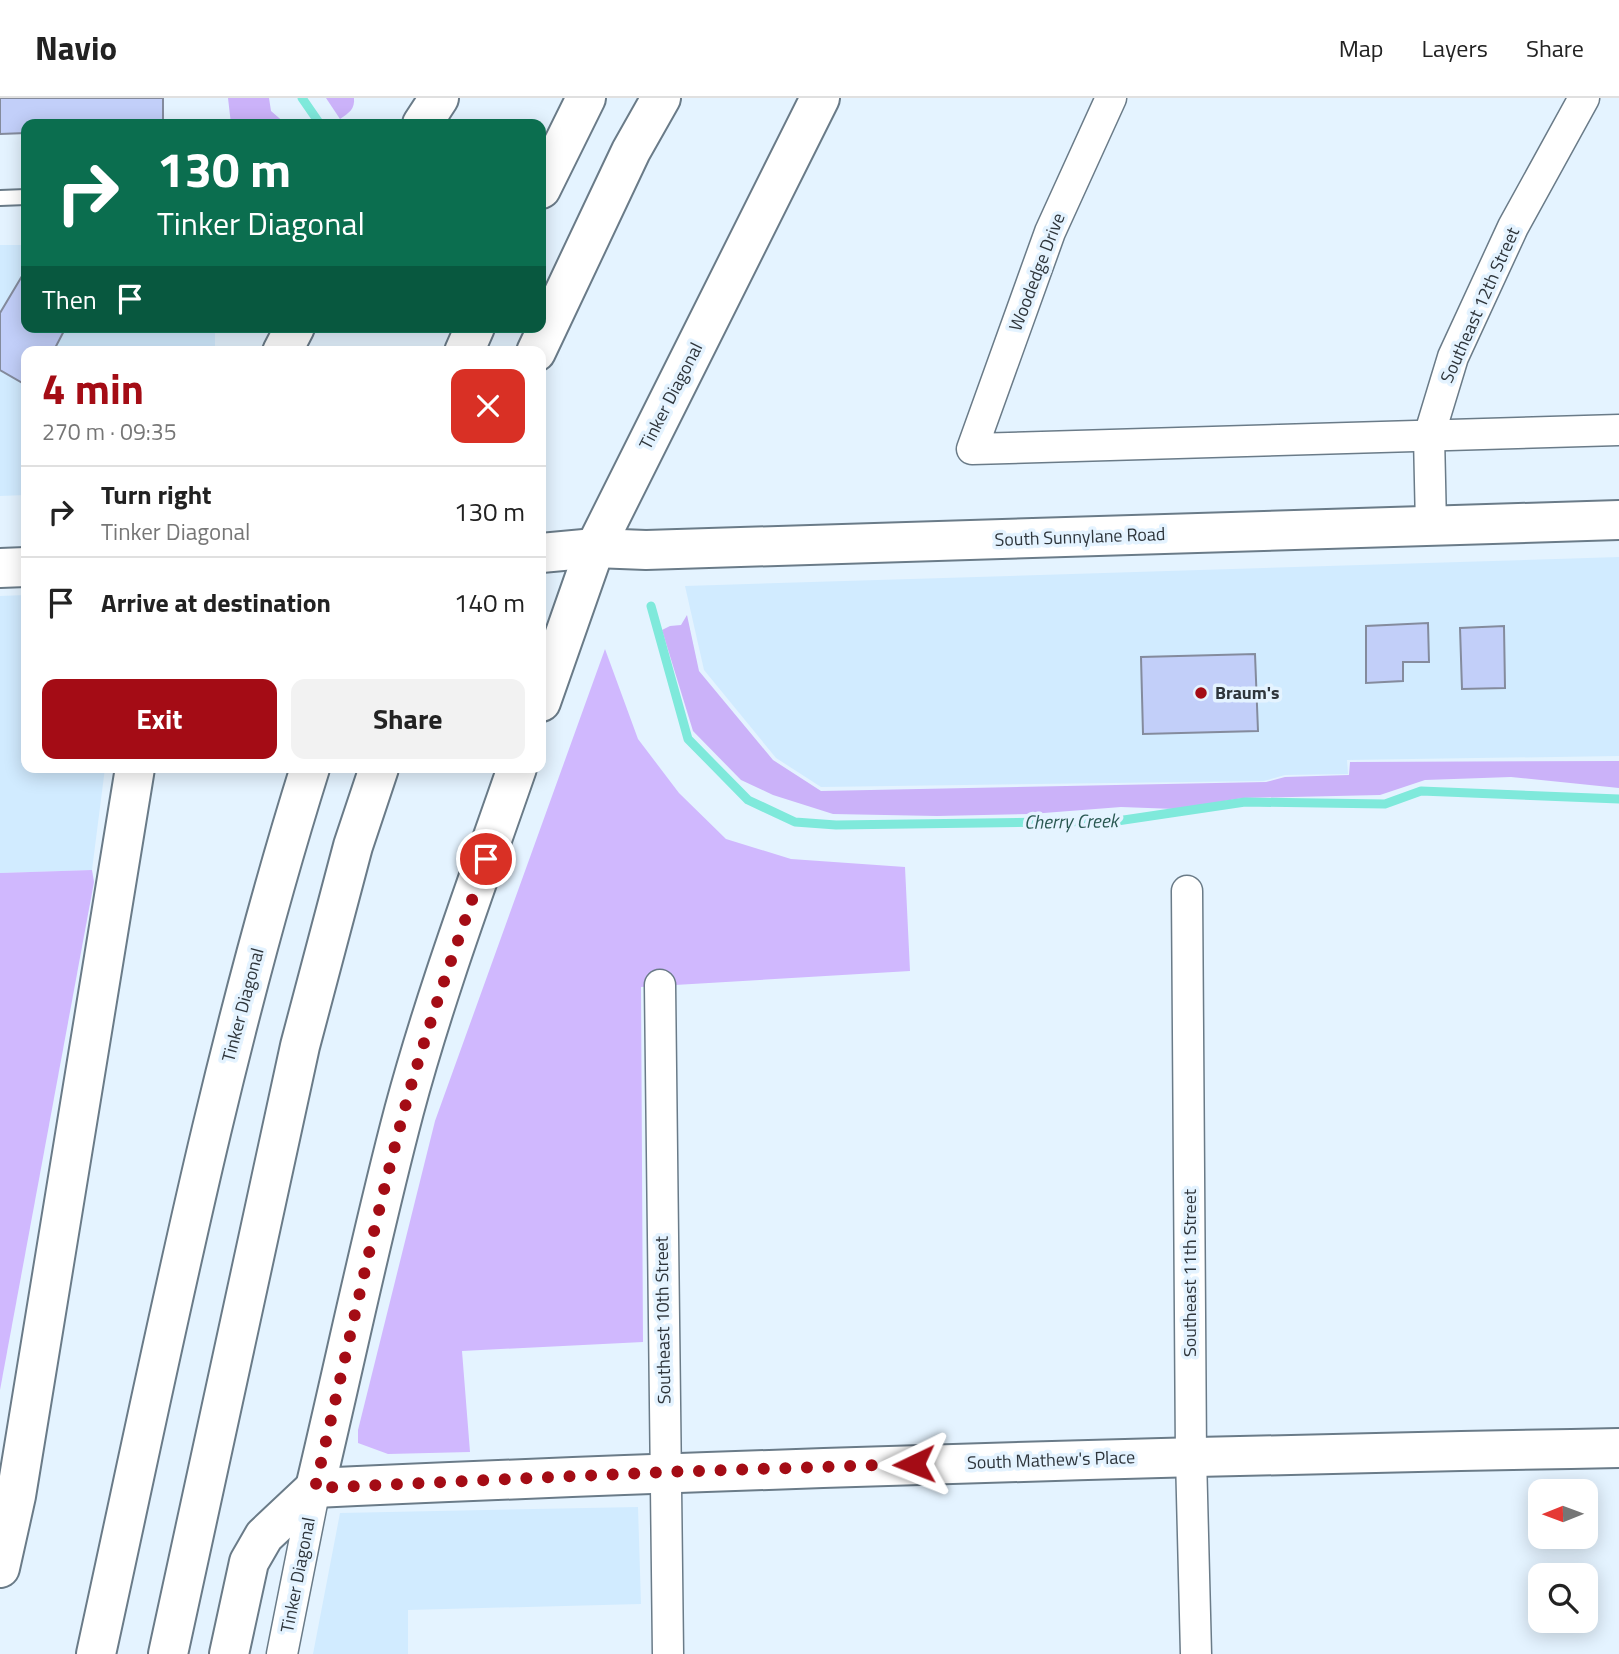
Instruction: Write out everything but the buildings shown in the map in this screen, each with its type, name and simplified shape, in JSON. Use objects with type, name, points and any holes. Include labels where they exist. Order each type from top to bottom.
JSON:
[{"type":"main road","points":[[425,119],[439,98]]},
{"type":"main road","points":[[546,179],[586,98]]},
{"type":"main road","points":[[546,331],[631,151],[661,98]]},
{"type":"main road","name":"Tinker Diagonal","points":[[546,688],[595,548],[820,98]]},
{"type":"main road","name":"South Sunnylane Road","points":[[546,553],[595,548],[646,550],[1619,520]]},
{"type":"main road","points":[[0,568],[21,567]]},
{"type":"main road","points":[[0,1567],[8,1495],[134,773]]},
{"type":"main road","name":"Tinker Diagonal","points":[[96,1654],[193,1206],[240,1009],[309,773]]},
{"type":"main road","points":[[168,1654],[300,1046],[353,846],[377,773]]},
{"type":"main road","name":"Tinker Diagonal","points":[[315,1488],[363,1273],[405,1108],[433,1016],[515,773]]},
{"type":"main road","name":"South Mathew's Place","points":[[315,1488],[665,1472],[1191,1456],[1619,1448]]},
{"type":"main road","points":[[229,1654],[250,1562],[264,1536],[315,1488]]},
{"type":"street","name":"Woodedge Drive","points":[[1111,98],[1050,232],[972,449],[1429,436]]},
{"type":"street","name":"Southeast 12th Street","points":[[1431,526],[1429,436],[1459,345],[1513,227],[1584,98]]},
{"type":"street","points":[[1429,436],[1619,430]]},
{"type":"street","name":"Southeast 11th Street","points":[[1186,891],[1191,1456],[1196,1654]]},
{"type":"street","name":"Southeast 10th Street","points":[[660,985],[668,1654]]},
{"type":"street","name":"Tinker Diagonal","points":[[282,1654],[315,1488]]},
{"type":"lane","points":[[0,198],[21,197]]},
{"type":"shaded area","points":[[228,98],[269,98],[271,111],[280,119],[230,119]]},
{"type":"shaded area","points":[[326,98],[354,98],[349,113],[340,119]]},
{"type":"shaded area","points":[[0,245],[21,245],[21,333],[215,333],[215,346],[21,346],[21,495],[0,496]]},
{"type":"shaded area","points":[[1619,557],[1619,756],[1347,760],[1348,774],[1285,775],[1264,781],[821,787],[776,758],[704,670],[685,586]]},
{"type":"shaded area","points":[[21,595],[21,773],[104,773],[92,870],[0,873],[0,596]]},
{"type":"shaded area","points":[[687,615],[699,671],[773,760],[821,791],[1266,782],[1285,777],[1349,775],[1350,762],[1619,761],[1619,788],[1511,777],[1425,780],[1380,795],[1243,798],[1175,809],[1121,807],[1031,814],[937,816],[833,814],[773,795],[741,780],[693,731],[662,630],[681,625]]},
{"type":"shaded area","points":[[605,649],[638,739],[679,793],[726,839],[791,859],[905,867],[910,971],[641,987],[643,1342],[462,1351],[470,1452],[388,1454],[358,1443],[358,1430],[435,1121]]},
{"type":"shaded area","points":[[92,870],[94,882],[0,1390],[0,873]]},
{"type":"shaded area","points":[[638,1507],[641,1604],[408,1610],[408,1654],[313,1654],[340,1513]]},
{"type":"waterway","name":"Cherry Creek","points":[[302,98],[317,119]]},
{"type":"waterway","name":"Cherry Creek","points":[[651,606],[688,739],[748,800],[795,822],[836,825],[1117,821],[1245,802],[1385,804],[1421,791],[1619,799]]},
{"type":"place","name":"Braum's","points":[[1201,693]]},
{"type":"route","points":[[486,859],[405,1108],[363,1273],[315,1488],[914,1464]]}]
